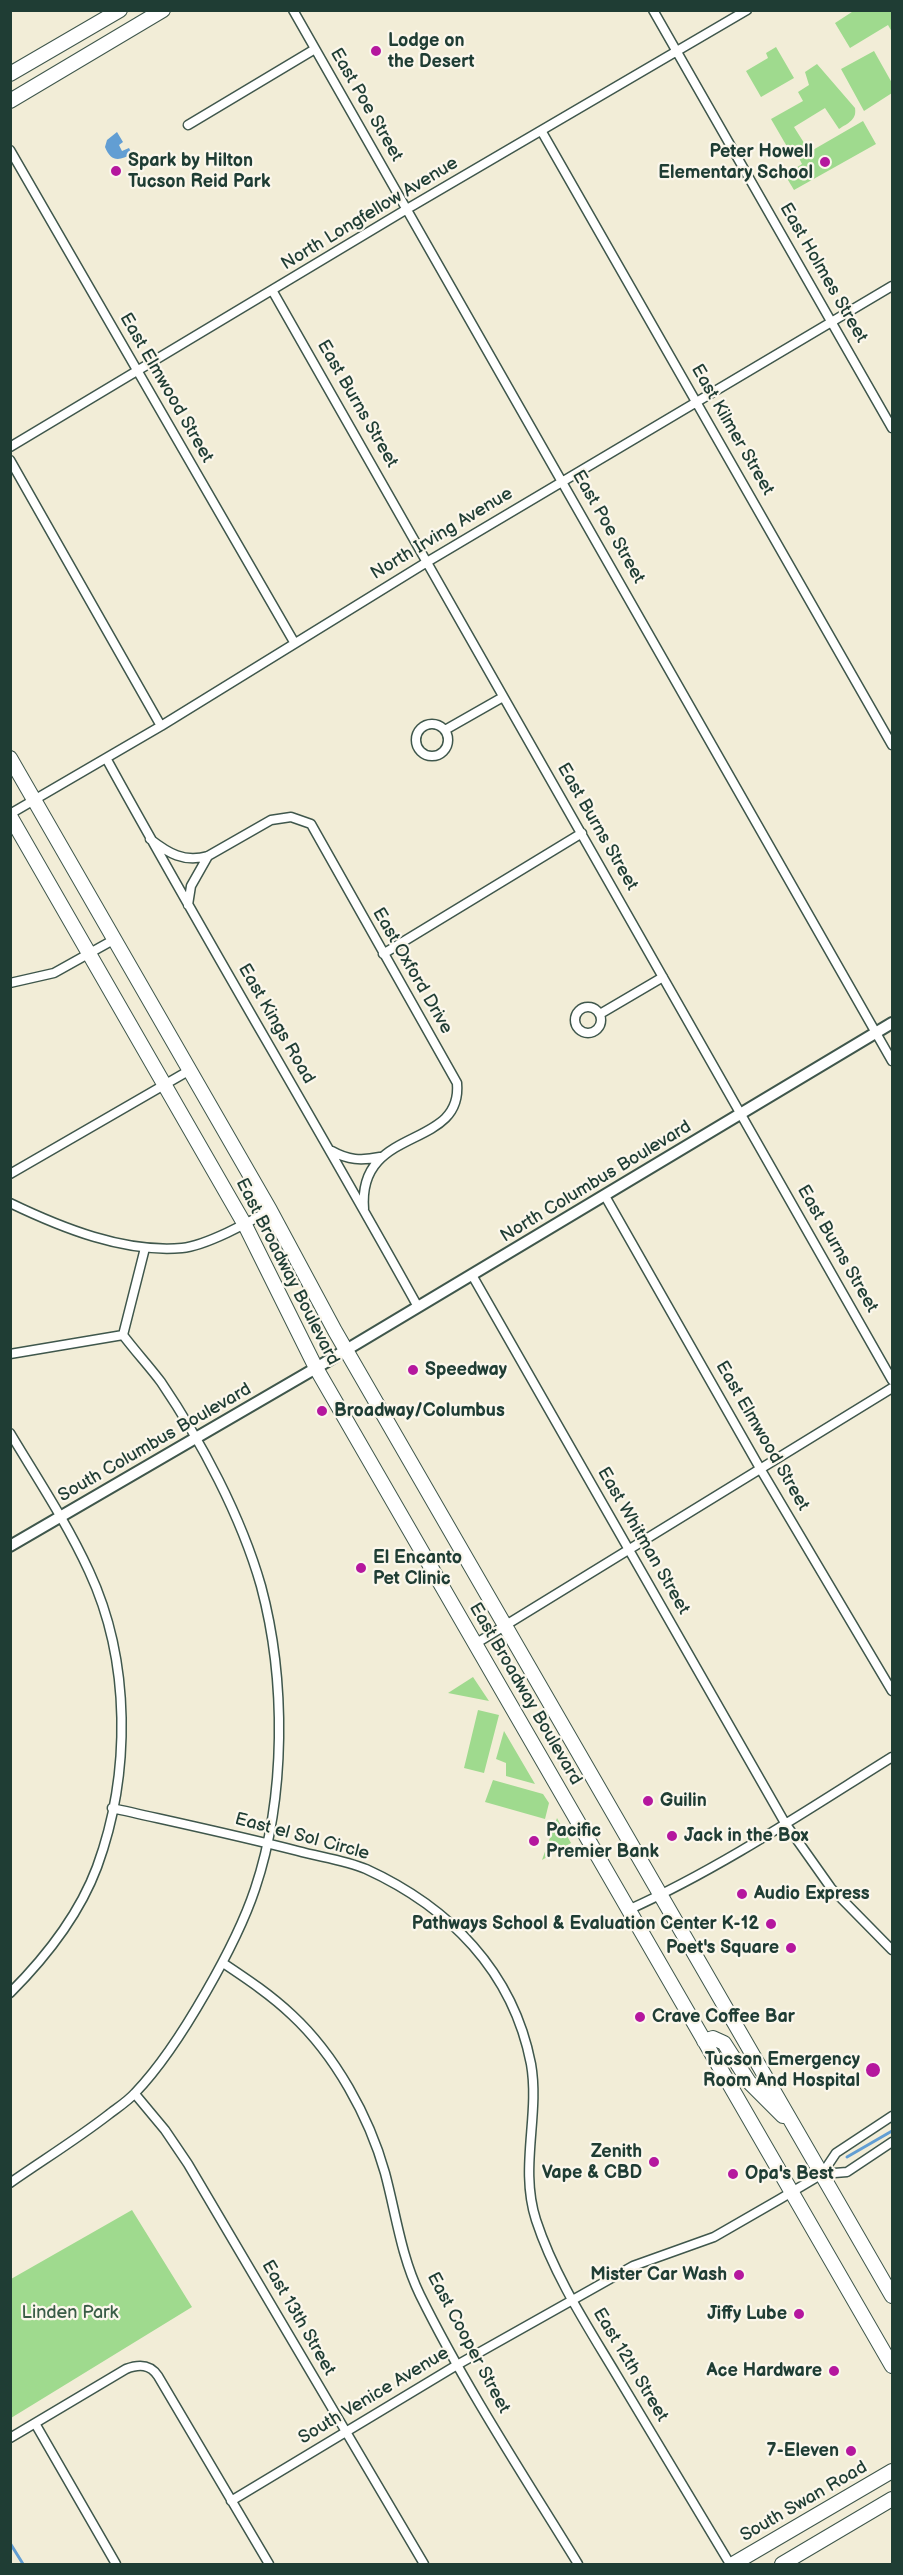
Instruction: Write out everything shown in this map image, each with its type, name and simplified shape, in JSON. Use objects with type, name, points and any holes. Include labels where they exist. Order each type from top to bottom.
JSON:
[{"type":"main road","points":[[10,101],[163,10]]},
{"type":"main road","points":[[10,74],[116,12]]},
{"type":"main road","name":"East Broadway Boulevard","points":[[10,758],[270,1210],[346,1350],[892,2296]]},
{"type":"main road","name":"East Broadway Boulevard","points":[[10,815],[245,1225],[316,1368],[892,2366]]},
{"type":"main road","points":[[704,2041],[713,2038],[724,2043],[749,2082],[797,2130]]},
{"type":"main road","name":"South Swan Road","points":[[731,2565],[892,2471]]},
{"type":"main road","points":[[782,2565],[892,2499]]},
{"type":"street","name":"East Poe Street","points":[[293,10],[892,1061]]},
{"type":"street","name":"East Holmes Street","points":[[653,10],[892,428]]},
{"type":"street","name":"North Longfellow Avenue","points":[[10,447],[407,209],[747,10]]},
{"type":"street","points":[[188,124],[315,49]]},
{"type":"street","name":"East Kilmer Street","points":[[542,132],[892,745]]},
{"type":"street","name":"East Elmwood Street","points":[[10,150],[294,642]]},
{"type":"street","name":"North Irving Avenue","points":[[10,815],[161,726],[427,562],[892,286]]},
{"type":"street","name":"East Burns Street","points":[[272,290],[892,1380]]},
{"type":"street","points":[[10,460],[161,726]]},
{"type":"street","points":[[445,730],[503,697]]},
{"type":"street","points":[[437,724],[445,730],[448,741],[444,752],[428,756],[418,750],[415,740],[422,726],[437,724]]},
{"type":"street","name":"East Kings Road","points":[[106,758],[188,906],[331,1151],[418,1307]]},
{"type":"street","name":"East Oxford Drive","points":[[150,839],[178,857],[196,860],[208,856],[271,820],[291,817],[311,824],[458,1083],[459,1099],[449,1114],[436,1125],[380,1157],[374,1163],[364,1182],[364,1209]]},
{"type":"street","points":[[383,954],[582,834]]},
{"type":"street","points":[[188,906],[191,886],[208,856]]},
{"type":"street","points":[[10,983],[54,973],[115,939]]},
{"type":"street","points":[[600,1014],[663,977]]},
{"type":"street","name":"North Columbus Boulevard","points":[[316,1368],[892,1023]]},
{"type":"street","points":[[10,1174],[190,1070]]},
{"type":"street","points":[[331,1151],[345,1158],[366,1160],[380,1157]]},
{"type":"street","name":"East Elmwood Street","points":[[605,1196],[761,1470],[892,1691]]},
{"type":"street","points":[[10,1203],[41,1218],[98,1237],[145,1248],[185,1248],[245,1225],[270,1210]]},
{"type":"street","points":[[123,1335],[145,1248]]},
{"type":"street","name":"East Whitman Street","points":[[472,1275],[785,1823],[838,1897],[892,1950]]},
{"type":"street","points":[[10,1354],[123,1335]]},
{"type":"street","points":[[10,2183],[85,2132],[135,2094],[194,2012],[223,1963],[255,1889],[267,1843],[278,1774],[279,1720],[276,1676],[261,1586],[242,1532],[217,1479],[160,1381],[123,1335]]},
{"type":"street","name":"South Columbus Boulevard","points":[[10,1546],[316,1368]]},
{"type":"street","points":[[475,1644],[892,1388]]},
{"type":"street","points":[[10,1433],[89,1571],[119,1666],[121,1756],[112,1808],[97,1867],[72,1917],[42,1962],[10,1993]]},
{"type":"street","points":[[628,1910],[661,1895],[892,1757]]},
{"type":"street","name":"East el Sol Circle","points":[[112,1808],[267,1843],[363,1868],[404,1888],[439,1912],[473,1944],[502,1984],[520,2024],[531,2063]]},
{"type":"street","name":"East Cooper Street","points":[[223,1963],[293,2015],[313,2037],[350,2092],[370,2132],[385,2172],[404,2254],[419,2293],[457,2365],[578,2565]]},
{"type":"street","name":"East 12th Street","points":[[531,2063],[535,2102],[530,2139],[529,2179],[534,2215],[546,2250],[572,2300],[731,2565]]},
{"type":"street","name":"East 13th Street","points":[[135,2094],[165,2130],[188,2164],[424,2565]]},
{"type":"street","points":[[822,2174],[836,2153],[892,2116]]},
{"type":"street","points":[[822,2174],[848,2172],[892,2142]]},
{"type":"street","name":"South Venice Avenue","points":[[231,2501],[457,2365],[633,2266],[714,2237],[822,2174]]},
{"type":"street","points":[[10,2438],[137,2365],[154,2370],[269,2565]]},
{"type":"street","points":[[36,2425],[116,2565]]},
{"type":"green space","points":[[855,10],[892,11],[892,32],[888,25],[850,48],[835,23]]},
{"type":"green space","points":[[776,47],[794,78],[761,97],[746,71],[768,58],[766,53]]},
{"type":"green space","points":[[874,51],[892,83],[892,93],[864,111],[841,69]]},
{"type":"green space","points":[[817,64],[855,108],[855,116],[839,129],[825,108],[794,127],[806,146],[795,152],[789,150],[771,119],[803,101],[798,92],[809,85],[805,72]]},
{"type":"green space","points":[[863,121],[876,144],[794,190],[785,175],[802,164],[799,158]]},
{"type":"green space","points":[[473,1677],[489,1701],[448,1693]]},
{"type":"green space","points":[[478,1710],[499,1715],[484,1773],[464,1768]]},
{"type":"green space","points":[[504,1731],[535,1784],[506,1776],[506,1763],[496,1759]]},
{"type":"green space","points":[[493,1780],[543,1794],[549,1803],[545,1819],[485,1802]]},
{"type":"green space","points":[[557,1818],[571,1843],[542,1860]]},
{"type":"green space","name":"Linden Park","points":[[132,2210],[192,2307],[11,2418],[11,2279]]},
{"type":"water","points":[[117,132],[123,142],[119,145],[122,151],[129,148],[132,154],[119,159],[113,158],[105,147],[107,140]]},
{"type":"waterway","points":[[847,2157],[892,2131]]},
{"type":"waterway","points":[[10,2543],[23,2564]]},
{"type":"place","name":"Lodge on the Desert","points":[[376,51]]},
{"type":"place","name":"Peter Howell Elementary School","points":[[825,162]]},
{"type":"place","name":"Spark by Hilton Tucson Reid Park","points":[[116,171]]},
{"type":"place","name":"Speedway","points":[[413,1370]]},
{"type":"place","name":"Broadway/Columbus","points":[[322,1411]]},
{"type":"place","name":"El Encanto Pet Clinic","points":[[361,1568]]},
{"type":"place","name":"Guilin","points":[[648,1801]]},
{"type":"place","name":"Jack in the Box","points":[[672,1836]]},
{"type":"place","name":"Pacific Premier Bank","points":[[534,1841]]},
{"type":"place","name":"Audio Express","points":[[742,1894]]},
{"type":"place","name":"Pathways School & Evaluation Center K-12","points":[[771,1924]]},
{"type":"place","name":"Poet's Square","points":[[791,1948]]},
{"type":"place","name":"Crave Coffee Bar","points":[[640,2017]]},
{"type":"place","name":"Tucson Emergency Room And Hospital","points":[[873,2070]]},
{"type":"place","name":"Zenith Vape & CBD","points":[[654,2162]]},
{"type":"place","name":"Opa's Best","points":[[733,2174]]},
{"type":"place","name":"Mister Car Wash","points":[[739,2275]]},
{"type":"place","name":"Jiffy Lube","points":[[799,2314]]},
{"type":"place","name":"Ace Hardware","points":[[834,2371]]},
{"type":"place","name":"7-Eleven","points":[[851,2451]]}]
